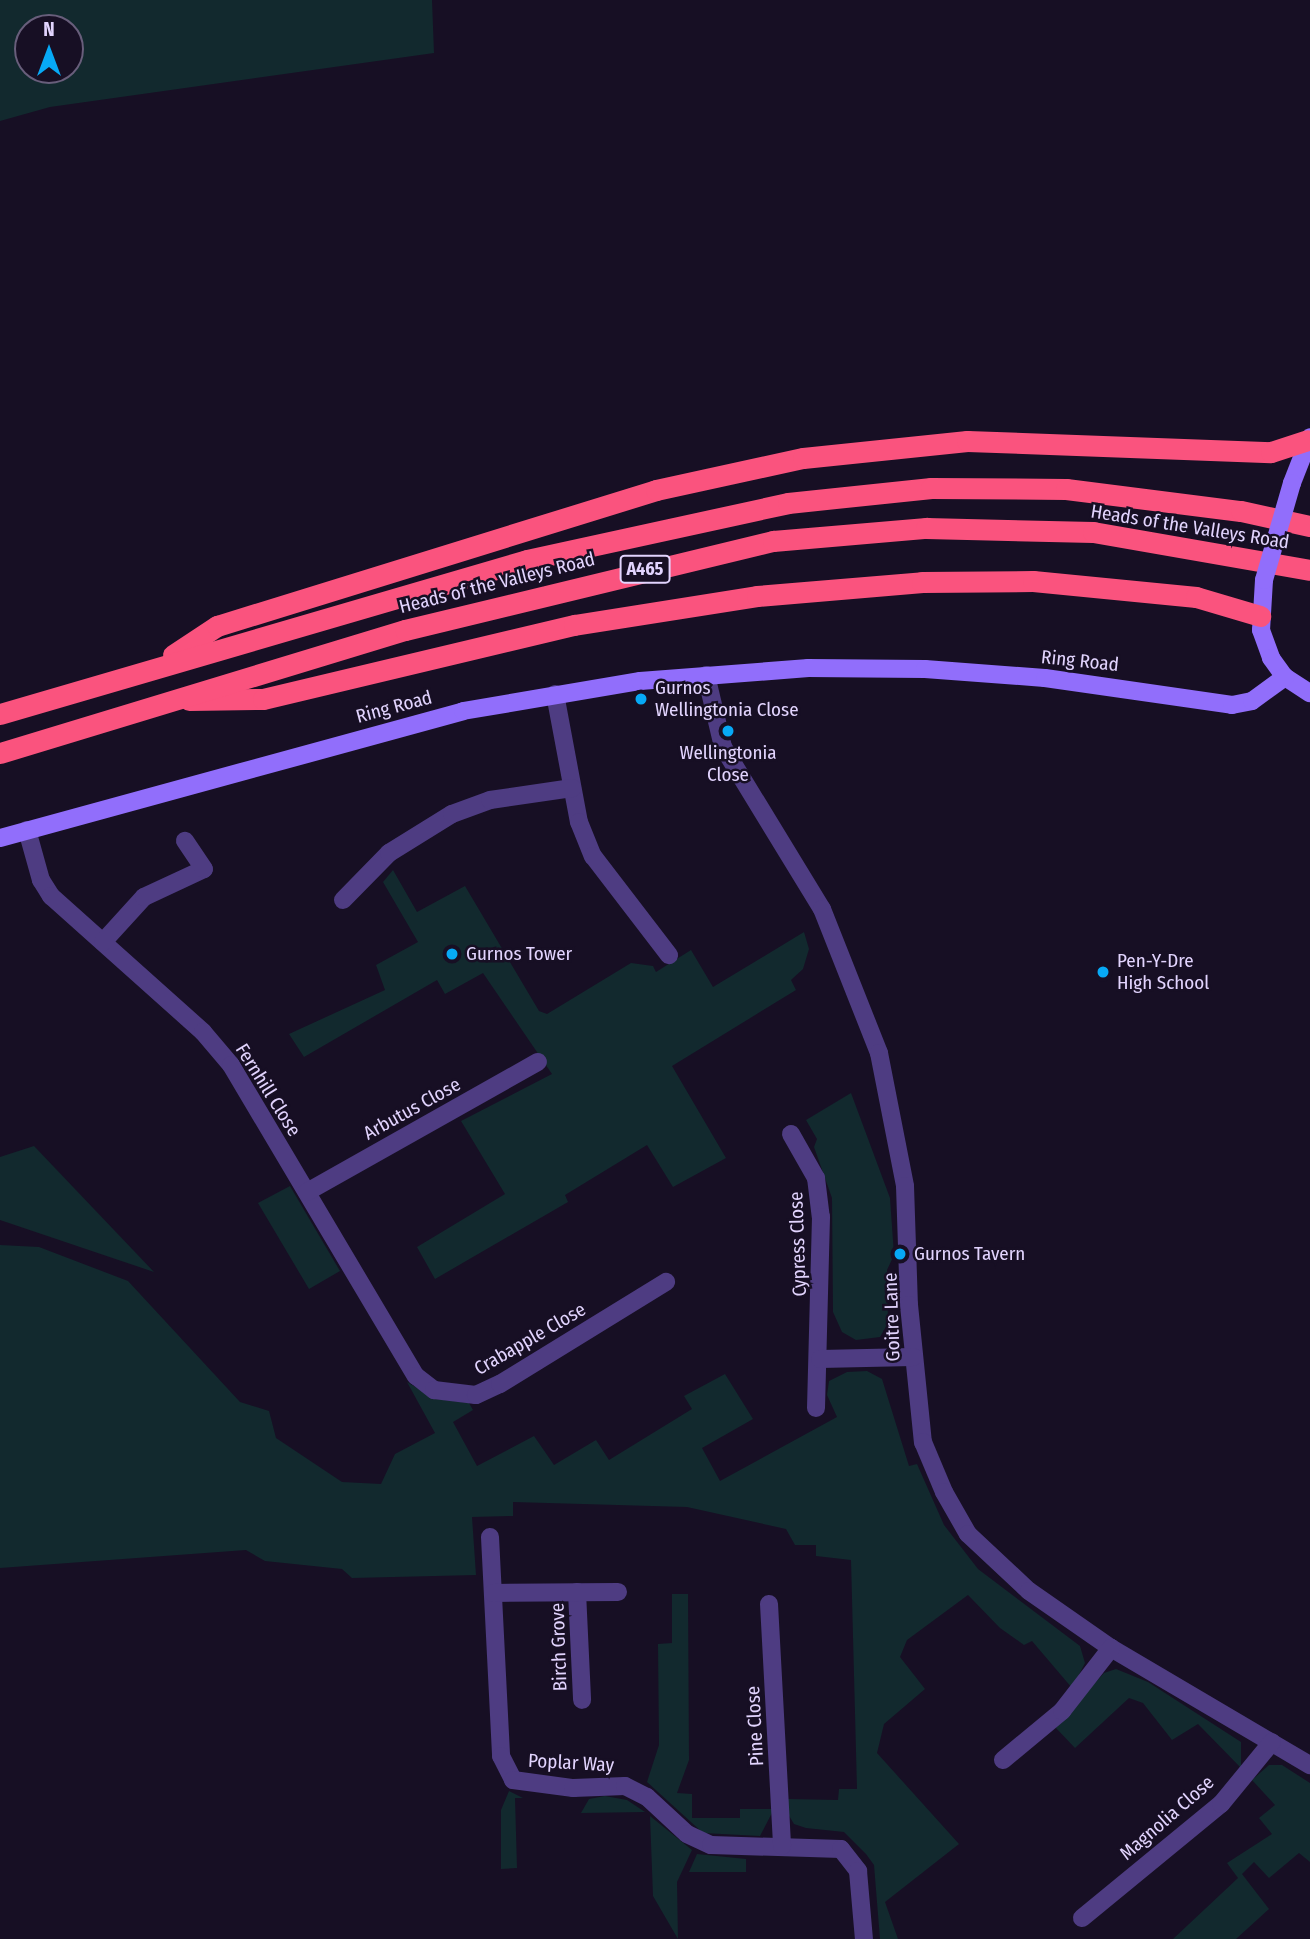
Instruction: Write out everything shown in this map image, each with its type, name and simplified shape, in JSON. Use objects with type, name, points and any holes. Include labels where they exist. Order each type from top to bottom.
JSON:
[{"type":"highway","points":[[153,667],[216,626],[656,490],[803,458],[967,441],[1271,452],[1309,439]]},
{"type":"highway","name":"Heads of the Valleys Road","points":[[0,714],[153,667],[527,560],[788,503],[931,488],[1066,489],[1241,511],[1310,526]]},
{"type":"highway","name":"Heads of the Valleys Road","points":[[0,753],[164,700],[518,599],[773,541],[926,528],[1093,532],[1310,570]]},
{"type":"highway","points":[[164,700],[263,699],[574,625],[757,596],[922,582],[1033,581],[1183,595],[1236,605],[1259,616]]},
{"type":"street","points":[[1309,439],[1292,483],[1264,580],[1259,616],[1271,658],[1285,677],[1310,693]]},
{"type":"street","name":"Ring Road","points":[[0,838],[463,711],[555,694],[706,675],[808,668],[861,668],[1045,678],[1232,705],[1260,697],[1285,677]]},
{"type":"street","name":"Goitre Lane","points":[[706,675],[723,747],[822,909],[879,1053],[894,1109],[905,1186],[913,1357],[923,1442],[968,1534],[1029,1591],[1111,1648],[1310,1765]]},
{"type":"street","points":[[555,694],[572,789],[593,856],[669,955]]},
{"type":"street","points":[[343,900],[389,853],[452,814],[490,800],[572,789]]},
{"type":"street","name":"Fernhill Close","points":[[27,830],[46,888],[204,1032],[231,1065],[370,1300]]},
{"type":"street","points":[[103,942],[144,897],[204,869],[185,841]]},
{"type":"street","name":"Arbutus Close","points":[[307,1192],[538,1062]]},
{"type":"street","name":"Cypress Close","points":[[791,1135],[816,1178],[821,1217],[820,1359],[816,1408]]},
{"type":"street","name":"Crabapple Close","points":[[370,1300],[416,1376],[434,1390],[476,1395],[666,1282]]},
{"type":"street","points":[[820,1359],[913,1357]]},
{"type":"street","name":"Poplar Way","points":[[490,1536],[501,1756],[513,1780],[573,1788],[625,1786],[647,1797],[687,1834],[711,1845],[830,1845],[852,1860],[864,1939]]},
{"type":"street","name":"Birch Grove","points":[[577,1592],[582,1700]]},
{"type":"street","name":"Birch Grove","points":[[493,1593],[618,1592]]},
{"type":"street","name":"Pine Close","points":[[769,1604],[782,1846]]},
{"type":"street","points":[[1003,1760],[1070,1703],[1111,1648]]},
{"type":"street","name":"Magnolia Close","points":[[1082,1918],[1221,1804],[1272,1742]]},
{"type":"green space","points":[[0,0],[432,0],[434,53],[50,107],[0,121]]},
{"type":"green space","points":[[393,870],[417,912],[465,886],[539,1011],[547,1014],[631,963],[653,966],[656,972],[691,950],[713,987],[804,932],[809,949],[803,969],[791,980],[796,990],[672,1066],[726,1158],[673,1187],[647,1145],[565,1195],[568,1202],[435,1279],[417,1247],[505,1194],[461,1121],[552,1074],[483,973],[445,994],[437,980],[304,1057],[289,1034],[385,990],[376,965],[418,942],[383,882]]},
{"type":"green space","points":[[851,1093],[890,1198],[894,1255],[887,1270],[888,1323],[880,1337],[856,1340],[842,1332],[833,1312],[832,1198],[814,1147],[817,1139],[806,1120]]},
{"type":"green space","points":[[34,1146],[154,1272],[0,1220],[0,1157]]},
{"type":"green space","points":[[290,1186],[340,1271],[309,1289],[258,1203]]},
{"type":"green space","points":[[0,1245],[39,1247],[128,1281],[240,1402],[269,1411],[276,1438],[342,1482],[381,1484],[395,1454],[435,1433],[407,1382],[436,1399],[469,1403],[473,1410],[453,1422],[477,1466],[534,1436],[554,1465],[596,1440],[609,1460],[692,1409],[684,1396],[725,1374],[753,1419],[702,1448],[720,1481],[837,1417],[827,1395],[829,1381],[847,1372],[867,1371],[882,1379],[909,1466],[917,1464],[944,1525],[978,1569],[1080,1646],[1085,1663],[1072,1688],[1032,1641],[1024,1645],[1000,1628],[968,1595],[907,1640],[900,1657],[925,1689],[884,1724],[877,1753],[959,1844],[885,1902],[898,1939],[880,1939],[874,1865],[866,1854],[844,1832],[806,1828],[794,1824],[788,1814],[788,1799],[838,1800],[839,1789],[857,1789],[851,1560],[816,1556],[816,1545],[795,1545],[786,1529],[687,1507],[513,1502],[513,1516],[472,1517],[476,1575],[352,1578],[342,1569],[265,1561],[246,1550],[0,1568]]},
{"type":"green space","points":[[672,1594],[688,1594],[689,1760],[677,1793],[692,1794],[692,1818],[740,1818],[740,1809],[774,1809],[760,1836],[703,1833],[647,1782],[659,1745],[658,1644],[672,1643]]},
{"type":"green space","points":[[1116,1669],[1148,1682],[1241,1742],[1241,1768],[1198,1724],[1172,1740],[1143,1703],[1129,1698],[1075,1748],[1055,1727],[1104,1673]]},
{"type":"green space","points":[[1269,1765],[1282,1765],[1310,1783],[1310,1862],[1299,1853],[1269,1878],[1254,1862],[1242,1874],[1269,1909],[1236,1939],[1173,1939],[1238,1878],[1227,1863],[1272,1834],[1259,1818],[1275,1805],[1252,1780]]},
{"type":"green space","points":[[509,1791],[523,1798],[515,1798],[517,1868],[501,1869],[501,1810]]},
{"type":"green space","points":[[605,1796],[627,1800],[645,1812],[581,1813],[589,1799]]},
{"type":"green space","points":[[650,1816],[692,1850],[677,1882],[678,1939],[653,1896]]},
{"type":"green space","points":[[697,1854],[746,1859],[746,1872],[689,1872]]},
{"type":"place","name":"Gurnos Wellingtonia Close","points":[[641,699]]},
{"type":"place","name":"Wellingtonia Close","points":[[728,731]]},
{"type":"place","name":"Gurnos Tower","points":[[452,954]]},
{"type":"place","name":"Pen-Y-Dre High School","points":[[1103,972]]},
{"type":"place","name":"Gurnos Tavern","points":[[900,1254]]}]
